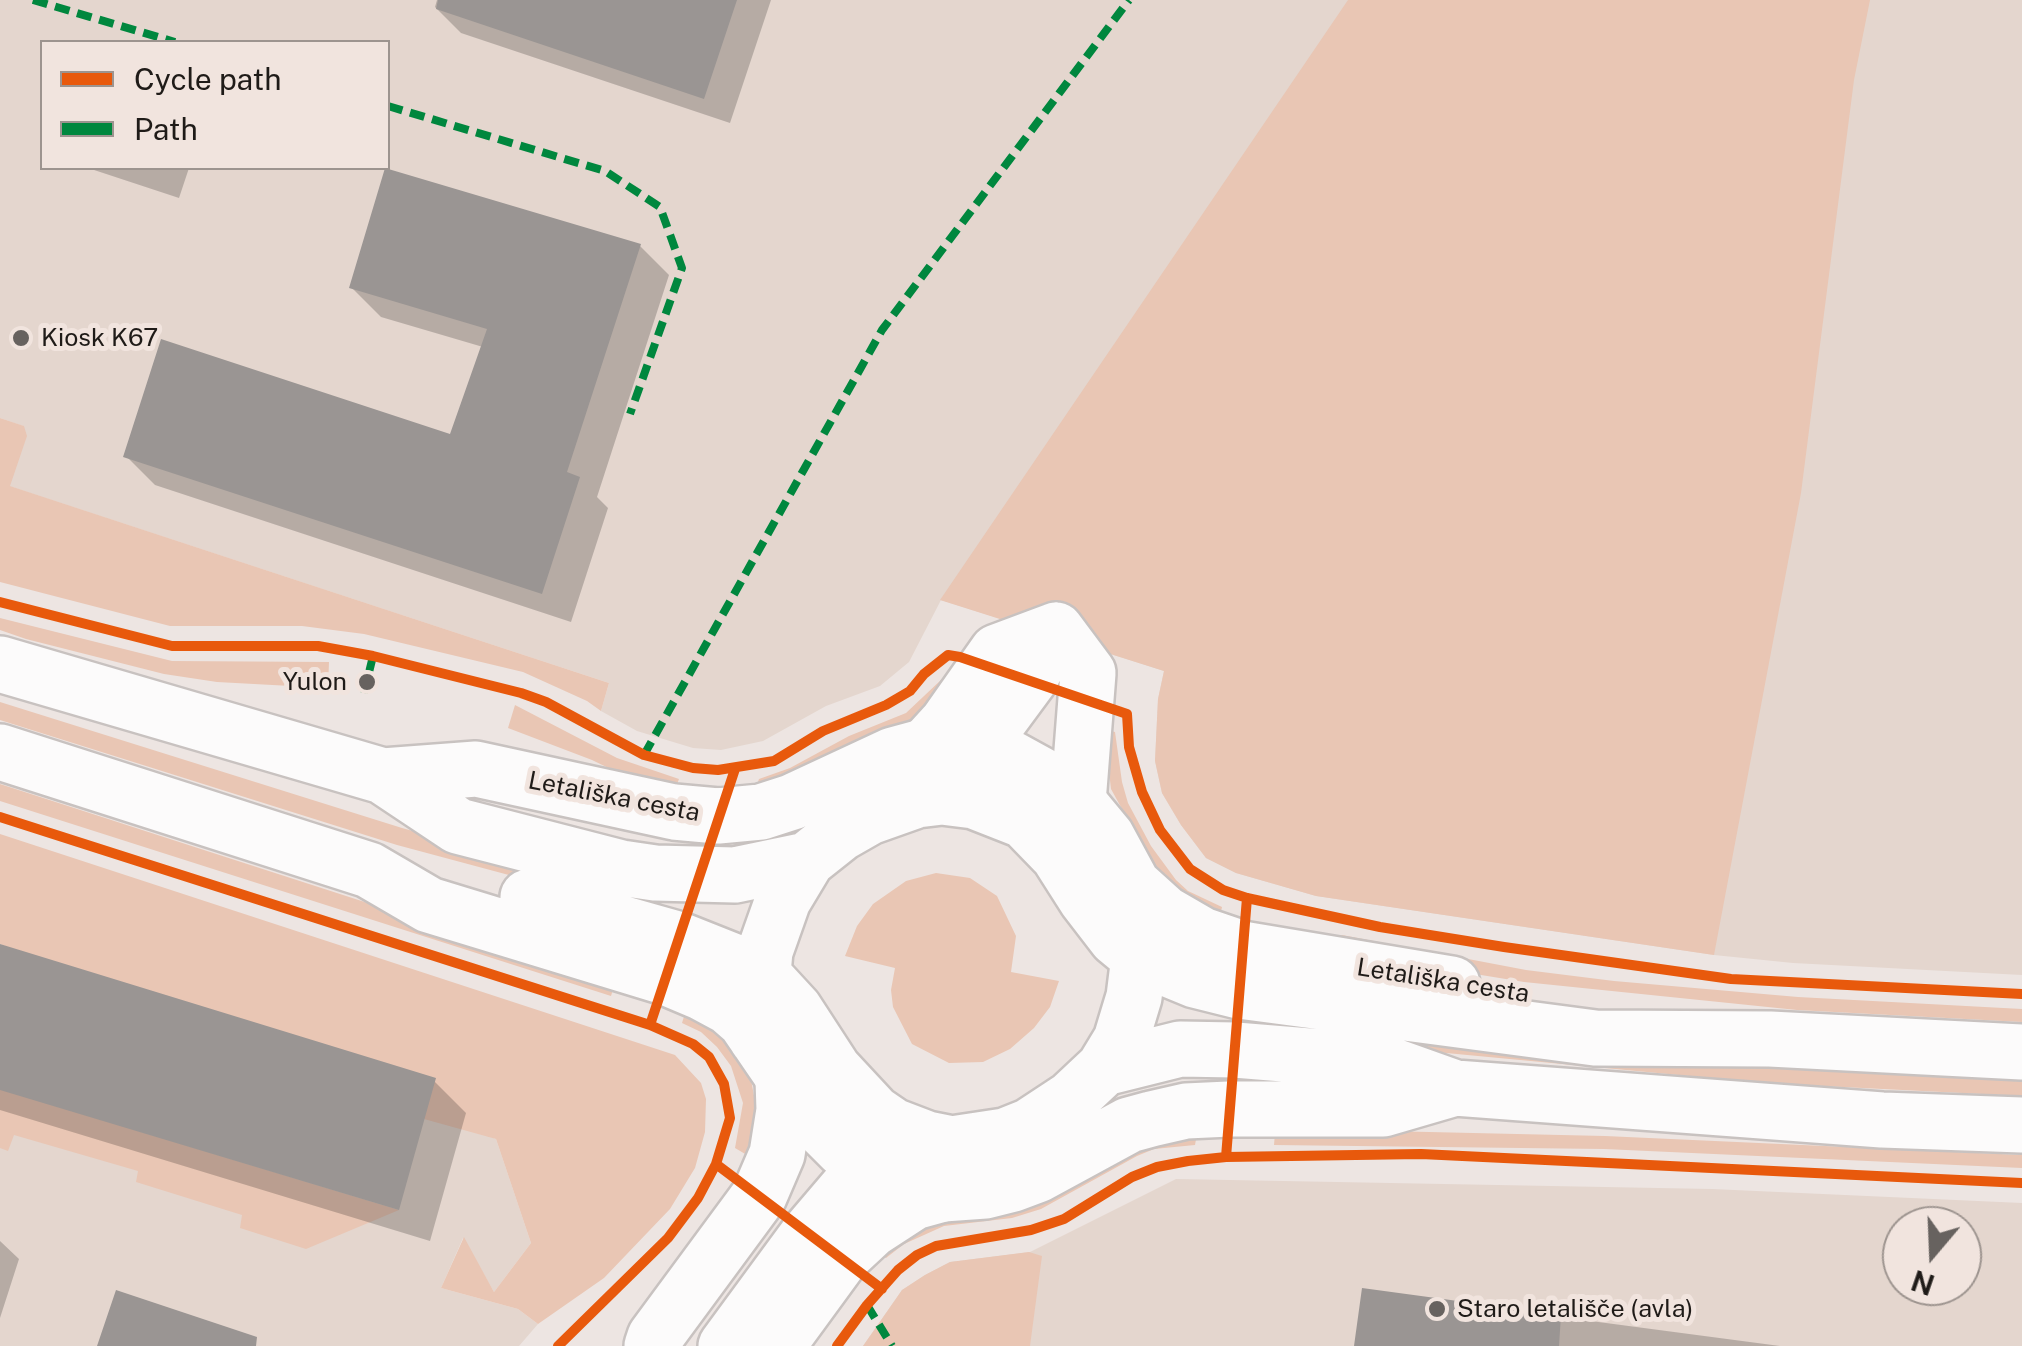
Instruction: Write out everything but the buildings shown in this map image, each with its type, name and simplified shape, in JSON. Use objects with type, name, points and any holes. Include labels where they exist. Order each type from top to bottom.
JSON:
[{"type":"main road","points":[[942,797],[952,748],[1028,680],[1056,630],[1088,673],[1078,802]]},
{"type":"main road","name":"Letališka cesta","points":[[0,664],[383,776],[458,826],[620,868],[736,876],[808,860]]},
{"type":"main road","name":"Letališka cesta","points":[[383,776],[476,768],[656,808],[718,816],[761,812],[792,802],[893,755],[952,748],[1012,759],[1044,776],[1078,802],[1107,837],[1133,885],[1164,913],[1202,935],[1243,949],[1580,1002],[1770,1039]]},
{"type":"main road","name":"Letališka cesta","points":[[0,752],[370,870],[430,905],[703,993],[729,1007],[826,1133],[889,1178],[943,1194],[1013,1184],[1150,1118],[1229,1108],[1383,1109],[1455,1088]]},
{"type":"main road","name":"Letališka cesta","points":[[770,1059],[760,972],[783,900],[808,860],[841,833],[869,817],[917,800],[942,797],[974,801],[1025,822],[1058,855],[1110,930],[1139,957],[1195,980],[1239,991],[1596,1038],[1770,1039],[2022,1052]]},
{"type":"main road","name":"Letališka cesta","points":[[370,870],[442,872],[677,939],[760,972],[795,1010],[851,1090],[893,1126],[926,1140],[964,1143],[1018,1131],[1049,1115],[1104,1068],[1121,1040],[1139,957],[1133,885]]},
{"type":"main road","name":"Letališka cesta","points":[[1104,1068],[1180,1050],[1235,1050],[1382,1062],[1455,1088],[1882,1120],[2022,1126]]},
{"type":"main road","points":[[652,1346],[759,1196],[776,1154],[784,1110],[770,1059]]},
{"type":"main road","points":[[726,1346],[809,1233],[849,1186],[896,1152],[926,1140]]},
{"type":"main road","points":[[777,1346],[842,1258],[871,1230],[914,1202],[943,1194]]},
{"type":"shaded area","points":[[0,0],[2022,0],[2022,975],[1714,955],[1316,896],[1236,873],[1206,858],[1162,793],[1155,761],[1158,699],[1164,671],[941,600],[909,662],[880,686],[826,706],[763,741],[721,750],[693,748],[637,731],[601,711],[609,683],[9,486],[23,426],[0,418]]},
{"type":"shaded area","points":[[1348,0],[1870,0],[1854,80],[1801,493],[1714,955],[1316,896],[1236,873],[1206,858],[1162,793],[1155,761],[1158,699],[1164,671],[940,600]]},
{"type":"shaded area","points":[[0,418],[24,426],[27,436],[10,486],[609,683],[601,711],[523,672],[364,634],[302,626],[170,626],[0,582]]},
{"type":"shaded area","points":[[0,618],[172,661],[329,662],[328,688],[217,682],[164,674],[26,639],[0,630]]},
{"type":"shaded area","points":[[942,679],[951,682],[913,720],[754,793],[759,779],[906,713]]},
{"type":"shaded area","points":[[0,702],[402,828],[647,896],[643,911],[397,845],[0,720]]},
{"type":"shaded area","points":[[515,705],[617,758],[679,779],[675,790],[627,777],[508,728]]},
{"type":"shaded area","points":[[1104,729],[1115,732],[1128,803],[1151,846],[1188,891],[1222,907],[1220,916],[1196,908],[1155,869],[1111,789]]},
{"type":"shaded area","points":[[0,784],[615,983],[611,996],[0,801]]},
{"type":"shaded area","points":[[0,834],[675,1055],[701,1083],[706,1099],[705,1132],[695,1168],[670,1209],[604,1278],[538,1324],[518,1309],[441,1288],[464,1237],[494,1292],[531,1243],[496,1139],[424,1119],[0,944]]},
{"type":"shaded area","points":[[936,873],[970,878],[997,896],[1016,936],[1011,972],[1059,981],[1050,1007],[1034,1028],[1010,1049],[983,1062],[949,1063],[912,1044],[893,1007],[895,968],[845,956],[857,926],[873,904],[906,881]]},
{"type":"shaded area","points":[[1336,937],[1526,970],[1614,981],[1798,997],[2022,1009],[2022,1022],[1797,1010],[1524,982],[1426,966]]},
{"type":"shaded area","points":[[0,944],[496,1139],[531,1243],[494,1292],[463,1238],[441,1288],[518,1309],[538,1324],[519,1346],[0,1346]]},
{"type":"shaded area","points":[[686,1010],[703,1019],[729,1043],[750,1074],[759,1123],[752,1158],[735,1148],[743,1103],[731,1066],[701,1032],[682,1023]]},
{"type":"shaded area","points":[[1275,1014],[1541,1048],[1764,1067],[2022,1081],[2022,1096],[1763,1083],[1404,1049],[1273,1032]]},
{"type":"shaded area","points":[[0,1089],[399,1210],[306,1249],[240,1228],[242,1215],[136,1182],[138,1171],[14,1135],[8,1151],[0,1148]]},
{"type":"shaded area","points":[[1275,1133],[1605,1136],[2022,1155],[2022,1168],[1604,1149],[1274,1145]]},
{"type":"shaded area","points":[[1197,1134],[1195,1145],[1154,1149],[1137,1156],[1041,1209],[1012,1218],[944,1226],[904,1244],[886,1258],[876,1251],[886,1242],[1126,1149]]},
{"type":"shaded area","points":[[1176,1179],[1712,1189],[2022,1203],[2022,1346],[863,1346],[902,1290],[950,1262],[1030,1252]]},
{"type":"shaded area","points":[[1029,1252],[1042,1256],[1030,1346],[863,1346],[902,1290],[925,1275],[950,1262]]},
{"type":"marked path","points":[[33,0],[168,40]]},
{"type":"marked path","points":[[644,755],[882,330],[1129,0]]},
{"type":"marked path","points":[[390,107],[605,171],[660,207],[682,268],[630,414]]},
{"type":"marked path","points":[[364,693],[373,656]]},
{"type":"marked path","points":[[867,1305],[892,1346]]},
{"type":"cycle path","points":[[0,602],[172,646],[318,646],[373,656],[521,693],[546,702],[644,755],[693,768],[718,770],[774,761],[823,731],[910,691],[948,655],[960,657],[1127,714],[1129,747],[1142,792],[1160,830],[1190,869],[1223,890],[1247,898],[1380,927],[1731,979],[2022,994]]},
{"type":"cycle path","points":[[650,1025],[735,769]]},
{"type":"cycle path","points":[[0,817],[650,1025],[693,1044],[709,1057],[724,1084],[730,1118],[716,1164],[698,1198],[668,1238],[558,1346]]},
{"type":"cycle path","points":[[1226,1157],[1247,898]]},
{"type":"cycle path","points":[[837,1346],[867,1305],[917,1255],[936,1246],[1031,1230],[1064,1219],[1132,1177],[1188,1161],[1421,1154],[2022,1183]]},
{"type":"cycle path","points":[[716,1164],[882,1289]]},
{"type":"place","name":"Kiosk K67","points":[[21,338]]},
{"type":"place","name":"Yulon","points":[[367,682]]},
{"type":"place","name":"Staro letališče (avla)","points":[[1437,1309]]}]
